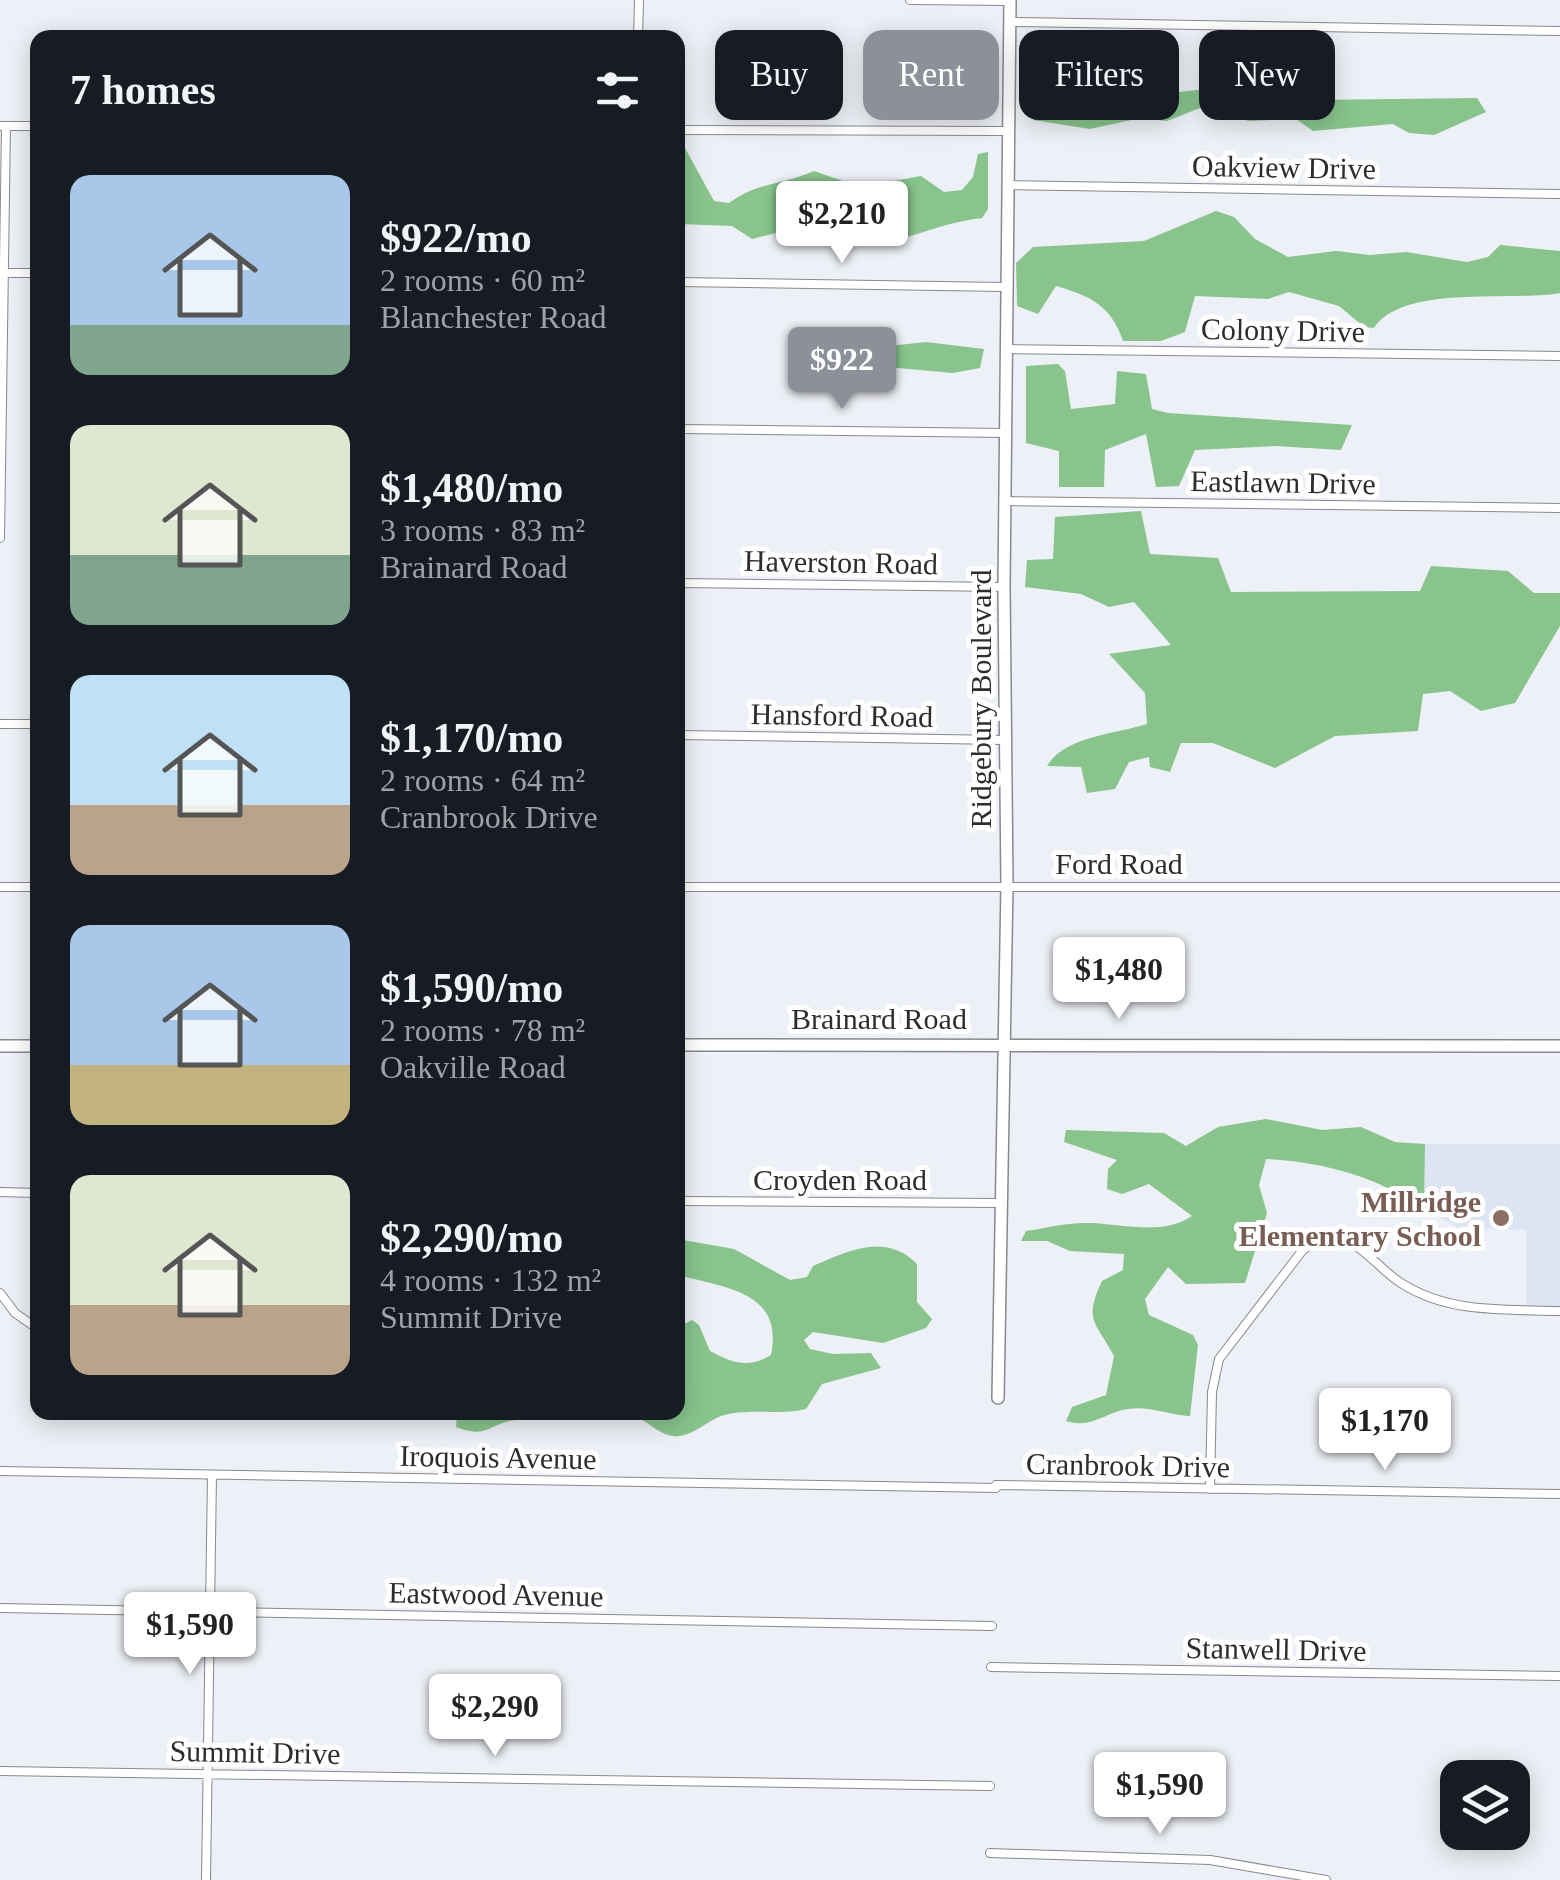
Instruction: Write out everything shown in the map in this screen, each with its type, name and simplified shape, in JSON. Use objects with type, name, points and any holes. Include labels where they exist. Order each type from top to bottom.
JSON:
[{"type":"street","points":[[638,30],[639,0]]},
{"type":"street","points":[[910,0],[1010,0]]},
{"type":"street","name":"Ridgebury Boulevard","points":[[998,1398],[1007,885],[1005,287],[1010,0]]},
{"type":"street","points":[[1010,22],[1560,31]]},
{"type":"street","points":[[0,538],[3,126],[30,126]]},
{"type":"street","points":[[685,130],[1008,131]]},
{"type":"street","name":"Oakview Drive","points":[[1007,186],[1560,194]]},
{"type":"street","points":[[2,273],[30,273]]},
{"type":"street","points":[[685,282],[1005,287]]},
{"type":"street","name":"Colony Drive","points":[[1005,348],[1560,356]]},
{"type":"street","points":[[685,430],[1006,433]]},
{"type":"street","name":"Eastlawn Drive","points":[[1006,500],[1560,508]]},
{"type":"street","name":"Haverston Road","points":[[685,583],[1004,586]]},
{"type":"street","points":[[0,724],[30,724]]},
{"type":"street","name":"Hansford Road","points":[[685,735],[1006,740]]},
{"type":"street","points":[[0,887],[30,887]]},
{"type":"street","name":"Ford Road","points":[[685,887],[1560,887]]},
{"type":"street","name":"Brainard Road","points":[[685,1045],[1004,1042],[1560,1046]]},
{"type":"street","points":[[0,1046],[30,1046]]},
{"type":"street","points":[[0,1192],[30,1193]]},
{"type":"street","name":"Croyden Road","points":[[685,1201],[1001,1203]]},
{"type":"street","points":[[1210,1489],[1212,1392],[1219,1359],[1302,1251],[1317,1240],[1347,1241],[1401,1284],[1437,1300],[1476,1310],[1560,1311]]},
{"type":"street","points":[[0,1293],[14,1313],[30,1324]]},
{"type":"street","name":"Iroquois Avenue","points":[[0,1471],[996,1486]]},
{"type":"street","points":[[206,1880],[212,1474]]},
{"type":"street","name":"Cranbrook Drive","points":[[996,1486],[1560,1494]]},
{"type":"street","name":"Eastwood Avenue","points":[[0,1608],[992,1626]]},
{"type":"street","name":"Stanwell Drive","points":[[991,1667],[1560,1676]]},
{"type":"street","name":"Summit Drive","points":[[0,1771],[990,1786]]},
{"type":"street","points":[[990,1853],[1210,1860],[1326,1880]]},
{"type":"shaded area","name":"Millridge Elementary School","points":[[1425,1144],[1560,1144],[1560,1311],[1526,1310],[1526,1230],[1459,1228],[1424,1208]]},
{"type":"green space","points":[[1199,90],[1199,108],[1179,116],[1179,92]]},
{"type":"green space","points":[[1477,98],[1486,112],[1434,135],[1409,133],[1393,124],[1313,131],[1297,120],[1335,120],[1335,100]]},
{"type":"green space","points":[[1033,120],[1132,120],[1090,129]]},
{"type":"green space","points":[[685,148],[714,201],[729,203],[751,191],[814,171],[860,187],[921,176],[944,192],[962,190],[973,177],[978,154],[988,152],[988,209],[982,218],[870,245],[848,245],[799,227],[752,239],[732,226],[685,224]]},
{"type":"green space","points":[[1216,211],[1234,217],[1255,239],[1288,257],[1336,251],[1370,255],[1406,252],[1467,262],[1488,257],[1500,245],[1560,251],[1560,293],[1433,300],[1388,314],[1374,328],[1364,327],[1339,306],[1289,292],[1268,299],[1195,296],[1185,332],[1161,341],[1123,341],[1112,319],[1098,304],[1056,286],[1038,314],[1017,306],[1016,263],[1033,247],[1144,241]]},
{"type":"green space","points":[[926,342],[984,349],[980,368],[953,373],[887,367],[872,379],[822,386],[816,354]]},
{"type":"green space","points":[[1058,364],[1065,371],[1071,409],[1115,404],[1117,371],[1146,374],[1152,409],[1168,413],[1352,425],[1341,450],[1275,446],[1195,450],[1179,486],[1156,487],[1146,434],[1105,450],[1104,487],[1059,487],[1059,451],[1026,443],[1026,366]]},
{"type":"green space","points":[[1141,511],[1150,554],[1218,558],[1231,592],[1420,591],[1431,566],[1508,571],[1534,593],[1560,593],[1560,626],[1515,703],[1481,711],[1450,691],[1423,694],[1418,731],[1335,736],[1275,768],[1213,743],[1181,743],[1170,772],[1150,767],[1149,757],[1129,762],[1115,789],[1087,793],[1081,767],[1047,766],[1055,756],[1078,742],[1147,724],[1145,693],[1109,654],[1171,645],[1134,602],[1109,607],[1081,594],[1025,587],[1027,560],[1053,559],[1055,517]]},
{"type":"green space","points":[[1266,1119],[1322,1130],[1361,1127],[1395,1142],[1425,1144],[1424,1208],[1386,1187],[1348,1173],[1308,1163],[1266,1159],[1259,1185],[1267,1213],[1245,1283],[1186,1284],[1168,1267],[1145,1299],[1149,1315],[1193,1335],[1198,1345],[1190,1416],[1137,1408],[1087,1422],[1066,1421],[1072,1407],[1106,1395],[1114,1356],[1094,1321],[1093,1305],[1102,1281],[1123,1270],[1124,1254],[1070,1251],[1047,1241],[1021,1241],[1026,1231],[1082,1223],[1168,1226],[1192,1216],[1149,1184],[1122,1194],[1107,1189],[1108,1169],[1117,1160],[1064,1142],[1066,1130],[1164,1133],[1186,1146],[1218,1127]]},
{"type":"green space","points":[[685,1240],[734,1249],[790,1280],[807,1277],[813,1266],[853,1250],[892,1249],[917,1264],[917,1302],[932,1319],[926,1328],[883,1343],[813,1332],[804,1340],[810,1349],[833,1354],[871,1353],[881,1368],[822,1384],[806,1409],[732,1413],[684,1435],[665,1434],[643,1420],[685,1420],[685,1324],[692,1320],[699,1325],[710,1351],[733,1361],[755,1362],[771,1355],[773,1334],[769,1317],[760,1305],[732,1289],[685,1277]]},
{"type":"green space","points":[[456,1420],[516,1420],[474,1432],[456,1427]]},
{"type":"place","name":"Millridge Elementary School","points":[[1501,1218]]}]
